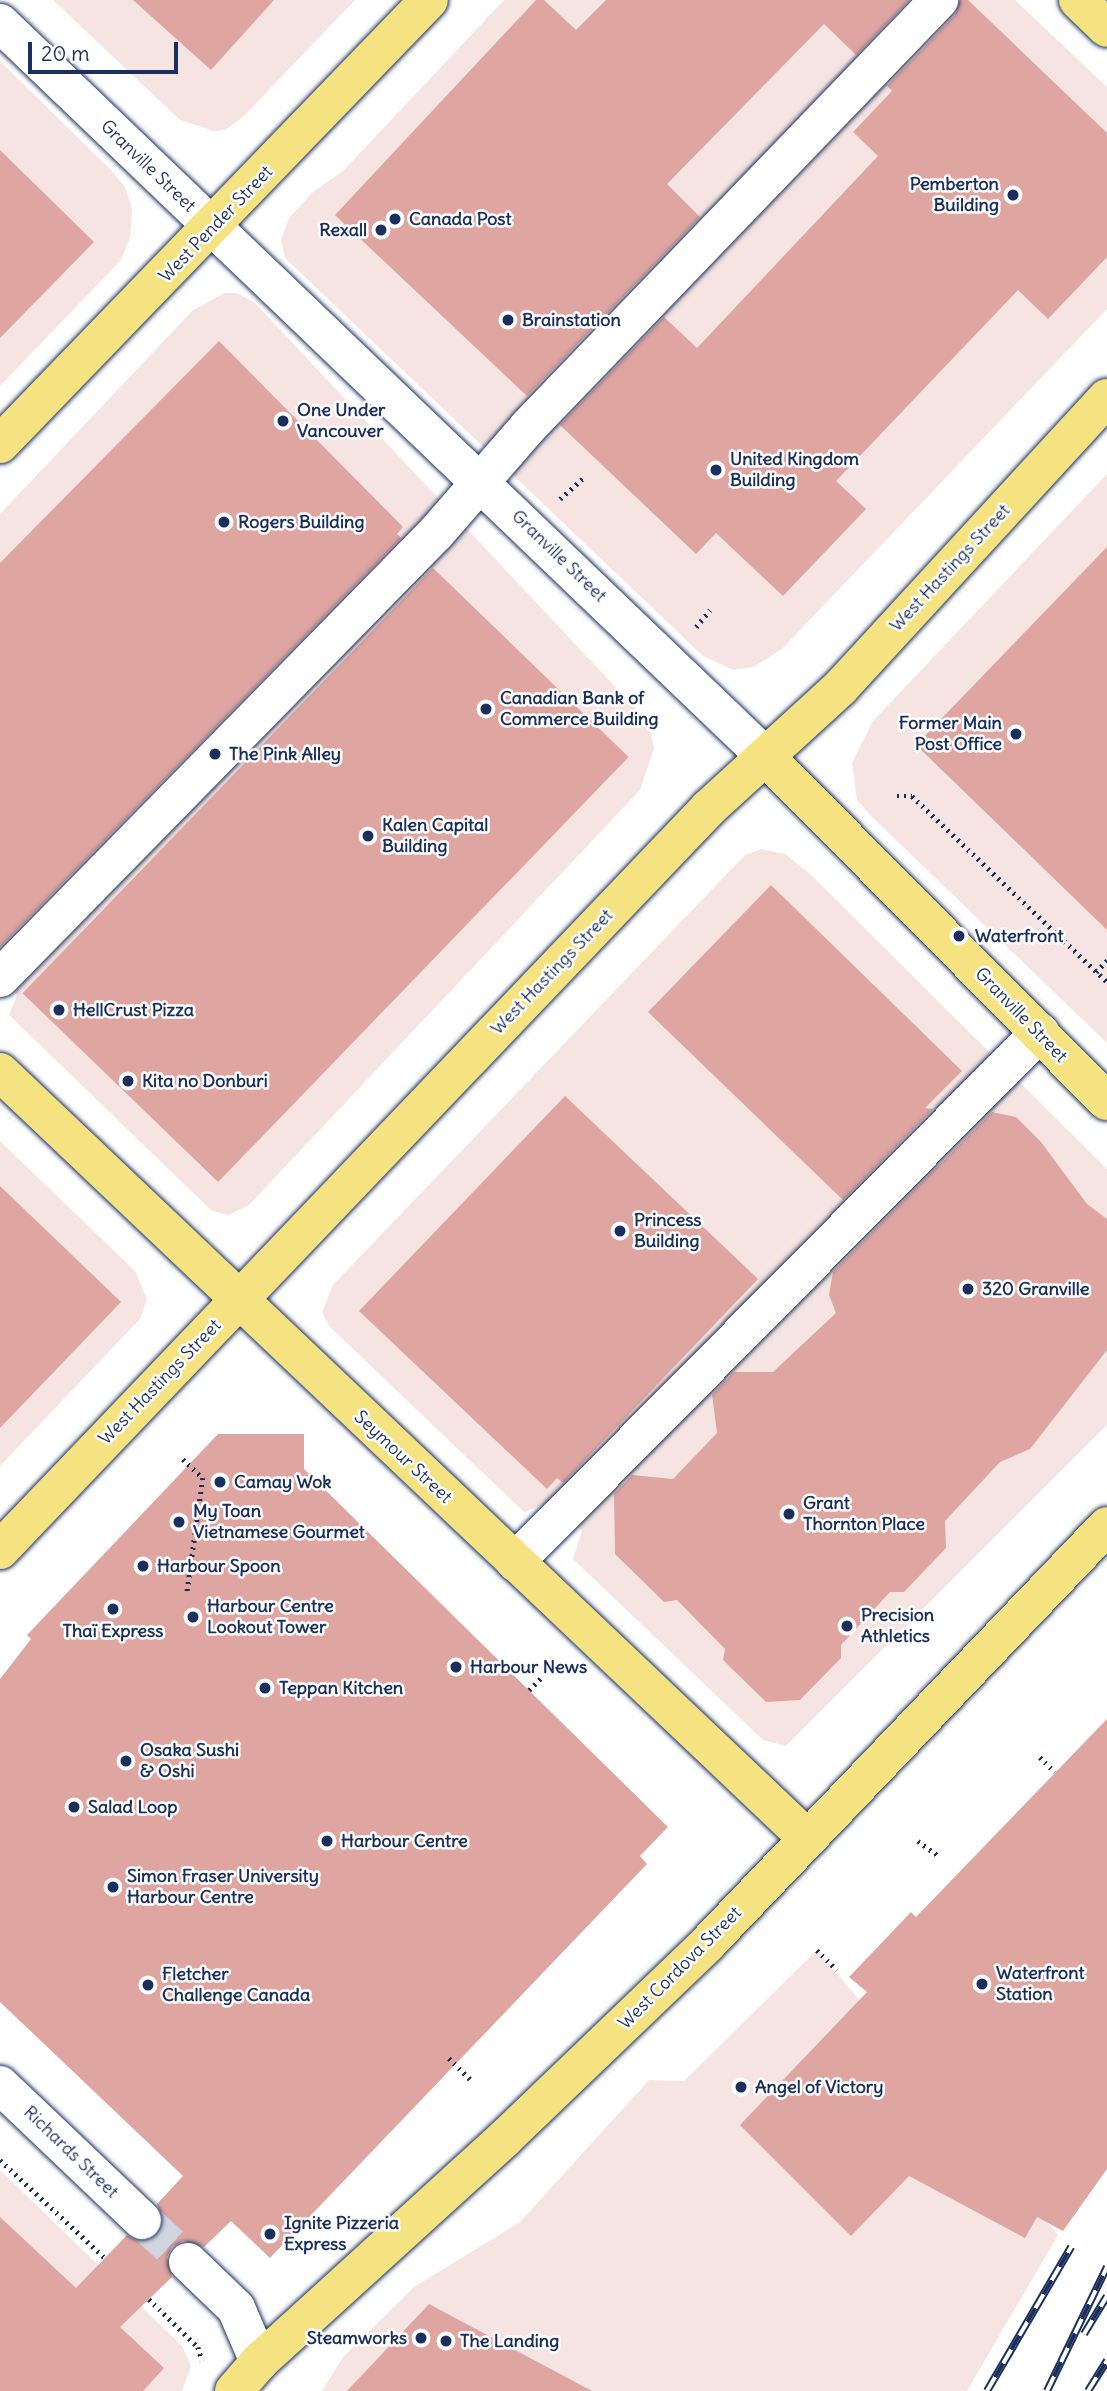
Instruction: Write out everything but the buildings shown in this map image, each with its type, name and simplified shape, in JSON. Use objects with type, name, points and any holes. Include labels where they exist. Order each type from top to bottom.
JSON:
[{"type":"main road","name":"West Pender Street","points":[[0,444],[212,228],[429,0]]},
{"type":"main road","points":[[1078,0],[1107,28]]},
{"type":"main road","name":"West Hastings Street","points":[[0,1550],[709,808],[840,688],[1107,398]]},
{"type":"main road","name":"Granville Street","points":[[766,757],[1107,1101]]},
{"type":"main road","name":"Seymour Street","points":[[0,1072],[237,1301],[808,1839]]},
{"type":"main road","name":"West Cordova Street","points":[[233,2391],[259,2376],[708,1943],[1107,1526]]},
{"type":"street","points":[[0,978],[436,533],[481,480],[939,0]]},
{"type":"street","name":"Granville Street","points":[[0,23],[212,228],[481,480],[766,757]]},
{"type":"street","points":[[515,1562],[1040,1032]]},
{"type":"street","name":"Richards Street","points":[[5,2098],[142,2220]]},
{"type":"street","points":[[187,2262],[236,2308],[259,2376]]},
{"type":"path","points":[[559,500],[583,478]]},
{"type":"path","points":[[693,630],[710,610]]},
{"type":"path","points":[[897,796],[912,796],[1107,982]]},
{"type":"path","points":[[1096,972],[1107,960]]},
{"type":"path","points":[[184,1459],[203,1478],[187,1593]]},
{"type":"path","points":[[529,1690],[544,1675]]},
{"type":"path","points":[[1040,1757],[1055,1772]]},
{"type":"path","points":[[918,1841],[940,1857]]},
{"type":"path","points":[[817,1950],[837,1970]]},
{"type":"path","points":[[449,2058],[470,2079]]},
{"type":"path","points":[[0,2160],[105,2258]]},
{"type":"path","points":[[149,2299],[198,2347]]},
{"type":"shaded area","points":[[53,0],[355,0],[243,117],[225,130],[214,131],[180,120]]},
{"type":"shaded area","points":[[504,0],[1015,0],[1107,87],[1107,309],[782,649],[753,667],[733,670],[703,656],[285,258],[281,240],[289,218],[313,192],[343,171]]},
{"type":"shaded area","points":[[0,61],[110,169],[125,187],[132,209],[130,238],[121,260],[0,386]]},
{"type":"shaded area","points":[[225,293],[237,293],[255,303],[638,711],[649,724],[654,749],[640,790],[249,1205],[229,1215],[212,1211],[9,1015],[17,995],[0,978],[0,514],[193,310]]},
{"type":"shaded area","points":[[1107,474],[1107,1043],[870,815],[857,800],[852,763],[873,721]]},
{"type":"shaded area","points":[[761,849],[785,854],[810,874],[1107,1169],[1107,1425],[786,1746],[763,1740],[573,1559],[582,1530],[550,1501],[524,1512],[329,1326],[322,1312],[333,1285],[745,855]]},
{"type":"shaded area","points":[[0,1141],[135,1271],[147,1299],[140,1319],[0,1466]]},
{"type":"shaded area","points":[[817,1950],[1058,2235],[967,2391],[322,2391],[343,2357],[414,2287],[520,2222],[649,2080],[684,2081]]},
{"type":"shaded area","points":[[0,2170],[182,2346],[191,2366],[182,2391],[0,2391]]},
{"type":"tunnel","points":[[142,2220],[188,2262]]},
{"type":"railway","points":[[987,2391],[1071,2247]]},
{"type":"railway","points":[[1047,2391],[1107,2267]]},
{"type":"railway","points":[[1084,2334],[1107,2296]]},
{"type":"railway","points":[[1088,2391],[1107,2360]]},
{"type":"place","name":"Pemberton Building","points":[[1013,195]]},
{"type":"place","name":"Canada Post","points":[[395,219]]},
{"type":"place","name":"Rexall","points":[[381,230]]},
{"type":"place","name":"Brainstation","points":[[508,320]]},
{"type":"place","name":"One Under Vancouver","points":[[283,421]]},
{"type":"place","name":"United Kingdom Building","points":[[716,470]]},
{"type":"place","name":"Rogers Building","points":[[224,522]]},
{"type":"place","name":"Canadian Bank of Commerce Building","points":[[486,709]]},
{"type":"place","name":"Former Main Post Office","points":[[1016,734]]},
{"type":"place","name":"The Pink Alley","points":[[215,754]]},
{"type":"place","name":"Kalen Capital Building","points":[[368,836]]},
{"type":"place","name":"Waterfront","points":[[959,936]]},
{"type":"place","name":"HellCrust Pizza","points":[[59,1010]]},
{"type":"place","name":"Kita no Donburi","points":[[128,1081]]},
{"type":"place","name":"Princess Building","points":[[620,1231]]},
{"type":"place","name":"320 Granville","points":[[968,1289]]},
{"type":"place","name":"Camay Wok","points":[[220,1482]]},
{"type":"place","name":"Grant Thornton Place","points":[[789,1514]]},
{"type":"place","name":"My Toan Vietnamese Gourmet","points":[[179,1522]]},
{"type":"place","name":"Harbour Spoon","points":[[143,1566]]},
{"type":"place","name":"Thaï Express","points":[[113,1609]]},
{"type":"place","name":"Harbour Centre Lookout Tower","points":[[193,1617]]},
{"type":"place","name":"Precision Athletics","points":[[847,1626]]},
{"type":"place","name":"Harbour News","points":[[456,1667]]},
{"type":"place","name":"Teppan Kitchen","points":[[265,1688]]},
{"type":"place","name":"Osaka Sushi & Oshi","points":[[126,1761]]},
{"type":"place","name":"Salad Loop","points":[[74,1807]]},
{"type":"place","name":"Harbour Centre","points":[[327,1841]]},
{"type":"place","name":"Simon Fraser University Harbour Centre","points":[[113,1887]]},
{"type":"place","name":"Waterfront Station","points":[[982,1984]]},
{"type":"place","name":"Fletcher Challenge Canada","points":[[148,1985]]},
{"type":"place","name":"Angel of Victory","points":[[741,2087]]},
{"type":"place","name":"Ignite Pizzeria Express","points":[[270,2234]]},
{"type":"place","name":"Steamworks","points":[[421,2338]]},
{"type":"place","name":"The Landing","points":[[446,2341]]}]
